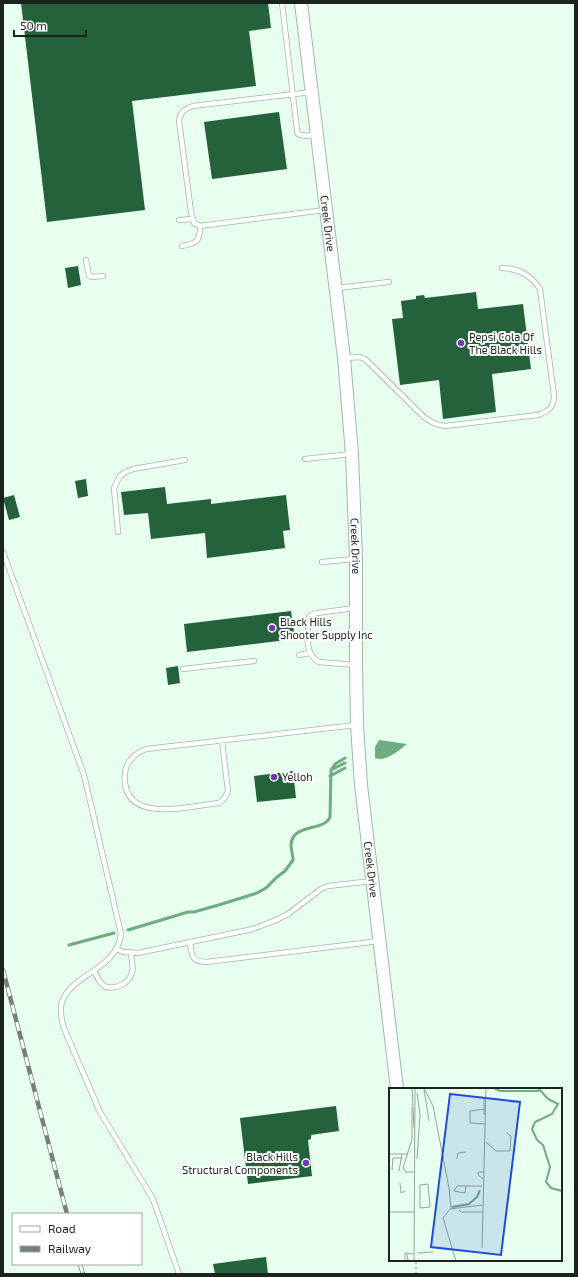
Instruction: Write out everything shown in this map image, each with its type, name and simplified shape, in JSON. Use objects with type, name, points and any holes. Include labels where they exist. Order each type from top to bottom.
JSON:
[{"type":"street","name":"Creek Drive","points":[[301,3],[344,358],[352,454],[356,559],[357,725],[361,785],[397,1088]]},
{"type":"lane","points":[[282,3],[298,134],[306,136],[317,134]]},
{"type":"lane","points":[[312,92],[193,106],[183,111],[179,120],[192,219],[194,224],[200,226],[326,210]]},
{"type":"lane","points":[[179,220],[192,219]]},
{"type":"lane","points":[[182,246],[198,241],[200,226]]},
{"type":"lane","points":[[86,260],[89,276],[103,276]]},
{"type":"lane","points":[[344,358],[355,357],[365,359],[424,417],[431,423],[438,425],[445,426],[538,415],[546,412],[551,408],[554,402],[554,396],[540,289],[537,284],[519,270],[502,268]]},
{"type":"lane","points":[[335,288],[389,282]]},
{"type":"lane","points":[[305,459],[352,454]]},
{"type":"lane","points":[[118,532],[114,488],[120,476],[133,469],[185,460]]},
{"type":"lane","points":[[3,552],[84,776],[121,934],[117,949],[113,955],[75,985],[62,1001],[61,1016],[63,1026],[100,1112],[153,1199],[179,1274]]},
{"type":"lane","points":[[322,562],[356,559]]},
{"type":"lane","points":[[356,608],[317,612],[311,615],[309,617],[307,642],[310,654],[318,662],[356,665]]},
{"type":"lane","points":[[300,655],[310,654]]},
{"type":"lane","points":[[183,669],[254,661]]},
{"type":"lane","points":[[222,741],[228,792],[223,801],[219,803],[156,809],[140,805],[134,802],[129,796],[126,788],[125,771],[128,763],[134,756],[140,751],[146,749],[357,725]]},
{"type":"lane","points":[[117,949],[131,953],[138,953],[253,929],[288,914],[320,889],[328,886],[372,881]]},
{"type":"lane","points":[[190,942],[194,959],[198,962],[206,962],[379,941]]},
{"type":"lane","points":[[94,971],[100,982],[106,987],[119,987],[128,979],[132,972],[131,953]]},
{"type":"path","points":[[416,1261],[416,1274]]},
{"type":"shaded area","points":[[379,740],[407,744],[392,755],[379,759],[375,758],[375,747]]},
{"type":"building","points":[[21,3],[268,3],[271,28],[249,31],[256,86],[132,101],[145,210],[47,222]]},
{"type":"building","points":[[279,112],[287,169],[212,179],[204,122]]},
{"type":"building","points":[[78,266],[81,285],[68,288],[65,268]]},
{"type":"building","points":[[476,292],[478,309],[523,304],[531,369],[492,374],[496,412],[443,419],[439,380],[400,385],[392,319],[403,318],[401,301],[416,299],[416,296],[424,295],[425,298]]},
{"type":"building","points":[[86,479],[88,496],[78,498],[75,481]]},
{"type":"building","points":[[165,487],[167,504],[211,499],[211,504],[286,495],[290,530],[283,531],[285,548],[207,558],[205,533],[151,539],[148,513],[124,515],[121,492]]},
{"type":"building","points":[[14,495],[20,517],[9,520],[3,498]]},
{"type":"building","points":[[291,611],[295,639],[187,652],[184,624]]},
{"type":"building","points":[[178,666],[180,683],[168,685],[166,668]]},
{"type":"building","points":[[293,771],[296,798],[257,802],[254,776]]},
{"type":"building","points":[[336,1106],[339,1131],[311,1135],[311,1139],[308,1140],[312,1176],[248,1184],[240,1118]]},
{"type":"building","points":[[266,1257],[268,1274],[215,1274],[213,1264]]},
{"type":"waterway","points":[[128,930],[188,912],[194,912],[222,904],[257,893],[266,888],[285,871],[293,860],[291,845],[293,838],[297,833],[327,822],[330,817],[331,770],[335,764],[345,758]]},
{"type":"waterway","points":[[333,769],[345,763]]},
{"type":"waterway","points":[[330,776],[345,768]]},
{"type":"waterway","points":[[69,945],[114,933]]},
{"type":"railway","points":[[3,970],[67,1213]]},
{"type":"railway","points":[[80,1265],[83,1274]]},
{"type":"place","name":"Pepsi Cola Of The Black Hills","points":[[461,343]]},
{"type":"place","name":"Black Hills Shooter Supply Inc","points":[[272,628]]},
{"type":"place","name":"Yelloh","points":[[274,777]]},
{"type":"place","name":"Black Hills Structural Components","points":[[306,1163]]}]
